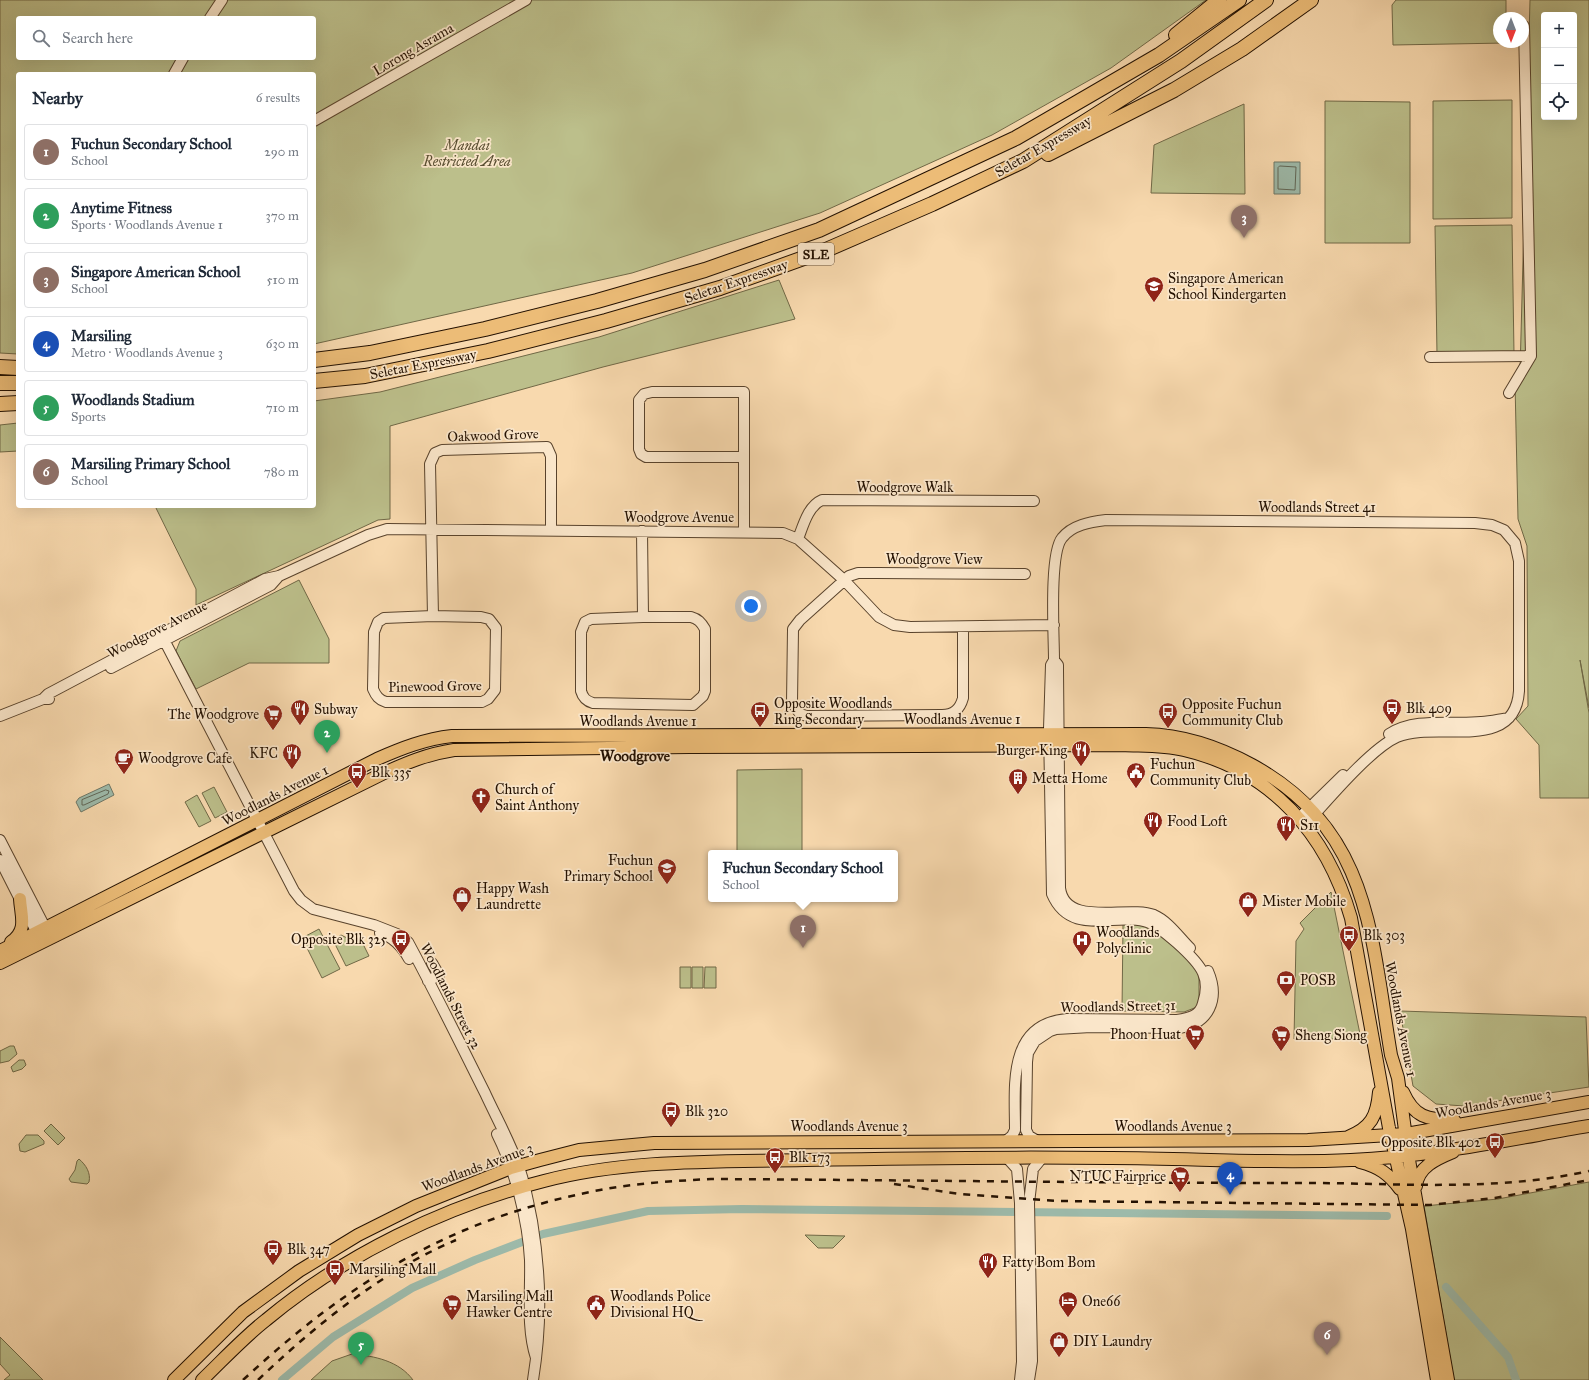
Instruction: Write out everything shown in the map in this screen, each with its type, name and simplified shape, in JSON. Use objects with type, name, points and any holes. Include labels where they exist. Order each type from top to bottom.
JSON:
[{"type":"highway","points":[[1159,55],[1179,31],[1219,0]]},
{"type":"highway","name":"Seletar Expressway","points":[[316,360],[370,353],[485,328],[597,301],[705,270],[812,232],[1016,138],[1159,55],[1239,0]]},
{"type":"highway","name":"Seletar Expressway","points":[[316,381],[365,376],[488,352],[606,321],[720,288],[826,250],[932,204],[1023,161],[1181,61],[1266,0]]},
{"type":"highway","points":[[1023,161],[1053,153],[1174,90],[1242,49],[1311,0]]},
{"type":"highway","points":[[0,367],[16,368]]},
{"type":"highway","points":[[0,383],[16,383]]},
{"type":"highway","points":[[0,404],[16,404]]},
{"type":"main road","name":"Woodlands Avenue 1","points":[[4,949],[44,935],[262,835],[413,759],[435,753],[454,750],[1054,740],[1164,734],[1202,743],[1233,755],[1274,777],[1288,788],[1312,811],[1338,843],[1351,868],[1367,912],[1391,1055],[1398,1078],[1409,1155],[1410,1193],[1438,1380]]},
{"type":"main road","name":"Woodlands Avenue 1","points":[[0,963],[44,935],[377,759],[405,747],[431,739],[452,736],[1054,740],[1165,747],[1206,756],[1232,766],[1254,779],[1271,791],[1302,822],[1317,840],[1331,864],[1349,910],[1391,1136],[1396,1157],[1410,1193],[1448,1380]]},
{"type":"main road","points":[[4,949],[20,934],[24,923],[20,899]]},
{"type":"main road","points":[[1343,1139],[1363,1130],[1371,1122],[1377,1108],[1380,1078]]},
{"type":"main road","points":[[1398,1078],[1409,1105],[1413,1110],[1421,1115],[1444,1120],[1488,1119]]},
{"type":"main road","name":"Woodlands Avenue 3","points":[[174,1380],[243,1312],[299,1271],[358,1235],[416,1206],[515,1167],[579,1150],[637,1144],[1007,1140],[1226,1141],[1343,1139],[1406,1134],[1589,1102]]},
{"type":"main road","points":[[202,1380],[264,1321],[318,1281],[362,1253],[418,1225],[530,1189],[538,1182],[580,1172],[681,1162],[962,1157],[1008,1159],[1114,1158],[1249,1162],[1353,1160],[1396,1157],[1589,1126]]},
{"type":"main road","points":[[1353,1160],[1374,1166],[1384,1172],[1410,1193],[1424,1168],[1451,1153],[1481,1144]]},
{"type":"main road","points":[[198,1356],[209,1352],[215,1356],[216,1361],[211,1371]]},
{"type":"street","points":[[211,16],[222,0]]},
{"type":"street","name":"Lorong Asrama","points":[[316,120],[526,0]]},
{"type":"street","points":[[1509,393],[1531,356],[1524,48]]},
{"type":"street","points":[[175,72],[182,60]]},
{"type":"street","points":[[1430,357],[1531,356]]},
{"type":"street","points":[[744,458],[646,458],[641,454],[639,449],[639,400],[644,394],[652,392],[744,392],[744,458],[744,532]]},
{"type":"street","name":"Oakwood Grove","points":[[430,529],[430,464],[435,453],[442,450],[547,447],[551,456],[551,530]]},
{"type":"street","name":"Woodgrove Walk","points":[[798,539],[812,508],[816,502],[822,500],[1034,501]]},
{"type":"street","name":"Woodlands Street 41","points":[[1054,740],[1058,665],[1054,660],[1054,564],[1056,549],[1063,537],[1084,524],[1119,520],[1475,523],[1492,525],[1504,530],[1511,536],[1515,543],[1519,561],[1519,695],[1517,707],[1511,717],[1499,727],[1416,733],[1396,738],[1371,756],[1302,822]]},
{"type":"street","name":"Woodgrove Avenue","points":[[0,716],[43,699],[48,694],[270,585],[279,576],[368,535],[387,529],[783,533],[798,539],[844,580],[885,621],[902,627],[1054,625]]},
{"type":"street","points":[[430,529],[433,616]]},
{"type":"street","points":[[642,531],[643,617]]},
{"type":"street","name":"Woodgrove View","points":[[844,580],[858,573],[1025,574]]},
{"type":"street","points":[[844,580],[800,620],[794,629],[792,702],[800,714],[807,716],[942,715],[954,712],[959,708],[963,698],[963,627]]},
{"type":"street","name":"Pinewood Grove","points":[[433,616],[481,617],[489,619],[496,628],[495,690],[488,699],[482,702],[386,702],[380,700],[376,695],[373,689],[374,632],[378,622],[384,618],[433,616]]},
{"type":"street","points":[[643,617],[691,617],[702,623],[705,629],[705,691],[703,696],[693,705],[588,702],[583,697],[581,691],[581,632],[585,622],[591,619],[643,617]]},
{"type":"street","name":"Woodlands Street 32","points":[[159,639],[194,702],[256,822],[289,895],[297,905],[307,912],[386,935],[403,948],[463,1059],[515,1167]]},
{"type":"street","name":"Woodlands Street 31","points":[[1007,1140],[1012,1136],[1015,1130],[1018,1060],[1026,1041],[1043,1025],[1053,1020],[1067,1019],[1177,1020],[1190,1018],[1199,1013],[1204,1001],[1205,984],[1202,972],[1197,963],[1158,927],[1139,920],[1079,919],[1070,916],[1060,909],[1052,894],[1051,888],[1054,740]]},
{"type":"street","name":"Woodlands Street 31","points":[[1036,1140],[1029,1136],[1026,1130],[1027,1062],[1028,1053],[1035,1041],[1050,1031],[1068,1027],[1188,1027],[1196,1024],[1207,1014],[1213,992],[1211,978],[1201,960],[1160,918],[1143,913],[1075,910],[1066,903],[1060,888],[1054,740]]},
{"type":"street","name":"Woodlands Street 32","points":[[262,835],[294,891],[301,900],[313,909],[374,925],[396,934],[408,942],[428,981],[515,1167],[523,1190],[533,1249],[539,1268],[539,1343],[533,1380]]},
{"type":"street","points":[[0,840],[44,935]]},
{"type":"street","points":[[0,860],[20,899],[44,935]]},
{"type":"street","points":[[428,981],[439,975],[432,963]]},
{"type":"street","points":[[1024,1203],[1033,1169],[1042,1158]]},
{"type":"street","points":[[1008,1159],[1017,1169],[1024,1203],[1032,1361],[1029,1380]]},
{"type":"street","points":[[1020,1380],[1022,1362],[1025,1228]]},
{"type":"green space","name":"Mandai Restricted Area","points":[[0,0],[1206,0],[1111,68],[992,135],[820,213],[632,273],[316,344],[316,72],[16,72],[16,354],[0,353]]},
{"type":"green space","points":[[1396,0],[1506,0],[1506,12],[1493,12],[1493,43],[1393,45],[1392,5]]},
{"type":"green space","points":[[1530,0],[1589,0],[1589,708],[1580,660],[1589,713],[1589,798],[1540,798],[1539,745],[1516,719],[1528,706],[1527,546],[1518,519],[1515,383],[1520,372]]},
{"type":"green space","points":[[1512,100],[1512,218],[1433,219],[1433,101]]},
{"type":"green space","points":[[1325,101],[1410,102],[1410,243],[1325,243]]},
{"type":"green space","points":[[1244,104],[1245,194],[1151,193],[1154,145]]},
{"type":"green space","points":[[1512,225],[1514,354],[1437,355],[1435,226]]},
{"type":"green space","points":[[779,280],[795,319],[603,367],[390,426],[390,519],[378,520],[196,605],[196,589],[156,508],[316,508],[316,401],[380,392],[599,337]]},
{"type":"green space","points":[[16,423],[16,451],[0,452],[0,425]]},
{"type":"green space","points":[[299,580],[329,639],[329,663],[249,663],[196,689],[176,651],[180,641]]},
{"type":"green space","points":[[802,769],[802,850],[737,850],[737,770]]},
{"type":"green space","points":[[214,787],[227,812],[215,818],[202,793]]},
{"type":"green space","points":[[197,795],[211,821],[199,827],[185,802]]},
{"type":"green space","points":[[1331,892],[1361,1039],[1294,1039],[1296,941],[1304,929],[1300,923]]},
{"type":"green space","points":[[1123,924],[1144,924],[1158,929],[1199,972],[1199,1001],[1197,1007],[1184,1012],[1122,1011]]},
{"type":"green space","points":[[319,929],[340,969],[322,978],[302,938]]},
{"type":"green space","points":[[341,935],[353,941],[359,936],[369,956],[346,966],[333,940]]},
{"type":"green space","points":[[680,967],[691,967],[691,988],[680,988]]},
{"type":"green space","points":[[692,967],[703,967],[703,988],[692,988]]},
{"type":"green space","points":[[705,967],[716,967],[716,988],[704,988]]},
{"type":"green space","points":[[1400,1011],[1586,1017],[1589,1087],[1464,1106],[1436,1104],[1413,1086]]},
{"type":"green space","points":[[10,1046],[14,1046],[17,1054],[9,1061],[0,1063],[0,1051]]},
{"type":"green space","points":[[19,1060],[24,1060],[26,1065],[22,1069],[13,1072],[11,1067]]},
{"type":"green space","points":[[51,1124],[65,1138],[58,1145],[44,1131]]},
{"type":"green space","points":[[26,1135],[38,1135],[44,1141],[44,1144],[25,1152],[20,1151],[19,1144]]},
{"type":"green space","points":[[79,1159],[89,1172],[89,1182],[87,1184],[71,1182],[69,1179],[75,1170]]},
{"type":"green space","points":[[1589,1182],[1589,1380],[1454,1380],[1424,1206],[1498,1199]]},
{"type":"green space","points":[[805,1235],[845,1236],[833,1248],[818,1248]]},
{"type":"green space","points":[[0,1337],[43,1380],[4,1380],[10,1375],[0,1364]]},
{"type":"green space","points":[[352,1354],[378,1358],[394,1364],[401,1368],[413,1380],[311,1380],[332,1361]]},
{"type":"water","points":[[1274,162],[1300,162],[1300,194],[1274,194]]},
{"type":"water","points":[[109,784],[114,795],[81,812],[76,802],[79,798]]},
{"type":"waterway","points":[[282,1380],[333,1337],[412,1288],[475,1260],[543,1234],[648,1211],[742,1209],[1387,1216]]},
{"type":"waterway","points":[[1446,1287],[1508,1357],[1516,1380]]},
{"type":"railway","points":[[243,1380],[283,1344],[324,1312],[365,1283],[407,1258],[451,1236],[497,1217],[547,1202],[600,1190],[655,1183],[711,1179],[1440,1185],[1514,1182],[1552,1178],[1589,1171]]},
{"type":"railway","points":[[894,1184],[959,1194],[1058,1201],[1430,1205],[1495,1198],[1589,1180]]},
{"type":"railway","points":[[258,1380],[303,1339],[351,1301],[402,1268],[428,1253],[456,1240]]},
{"type":"place","name":"Singapore American School","points":[[1244,238]]},
{"type":"place","name":"Singapore American School Kindergarten","points":[[1154,303]]},
{"type":"place","name":"Blk 409","points":[[1392,725]]},
{"type":"place","name":"Subway","points":[[300,726]]},
{"type":"place","name":"Opposite Woodlands Ring Secondary","points":[[760,728]]},
{"type":"place","name":"Opposite Fuchun Community Club","points":[[1168,729]]},
{"type":"place","name":"The Woodgrove","points":[[273,731]]},
{"type":"place","name":"Anytime Fitness","points":[[327,753]]},
{"type":"place","name":"Burger King","points":[[1081,767]]},
{"type":"place","name":"KFC","points":[[292,770]]},
{"type":"place","name":"Woodgrove Cafe","points":[[124,775]]},
{"type":"place","name":"Blk 335","points":[[357,789]]},
{"type":"place","name":"Fuchun Community Club","points":[[1136,789]]},
{"type":"place","name":"Metta Home","points":[[1018,795]]},
{"type":"place","name":"Church of Saint Anthony","points":[[481,814]]},
{"type":"place","name":"Food Loft","points":[[1153,838]]},
{"type":"place","name":"S11","points":[[1286,842]]},
{"type":"place","name":"Fuchun Primary School","points":[[667,885]]},
{"type":"place","name":"Happy Wash Laundrette","points":[[462,913]]},
{"type":"place","name":"Mister Mobile","points":[[1248,918]]},
{"type":"place","name":"Fuchun Secondary School","points":[[803,948]]},
{"type":"place","name":"Blk 303","points":[[1349,952]]},
{"type":"place","name":"Opposite Blk 325","points":[[401,956]]},
{"type":"place","name":"Woodlands Polyclinic","points":[[1082,957]]},
{"type":"place","name":"POSB","points":[[1286,997]]},
{"type":"place","name":"Phoon Huat","points":[[1195,1051]]},
{"type":"place","name":"Sheng Siong","points":[[1281,1052]]},
{"type":"place","name":"Blk 320","points":[[671,1128]]},
{"type":"place","name":"Opposite Blk 402","points":[[1495,1159]]},
{"type":"place","name":"Blk 173","points":[[775,1174]]},
{"type":"place","name":"NTUC Fairprice","points":[[1180,1193]]},
{"type":"place","name":"Marsiling","points":[[1230,1195]]},
{"type":"place","name":"Blk 347","points":[[273,1266]]},
{"type":"place","name":"Fatty Bom Bom","points":[[988,1279]]},
{"type":"place","name":"Marsiling Mall","points":[[335,1286]]},
{"type":"place","name":"One66","points":[[1068,1318]]},
{"type":"place","name":"Marsiling Mall Hawker Centre","points":[[452,1321]]},
{"type":"place","name":"Woodlands Police Divisional HQ","points":[[596,1321]]},
{"type":"place","name":"Marsiling Primary School","points":[[1327,1355]]},
{"type":"place","name":"DIY Laundry","points":[[1059,1358]]},
{"type":"place","name":"Woodlands Stadium","points":[[361,1365]]},
{"type":"district","name":"Woodgrove","points":[[635,756]]}]
